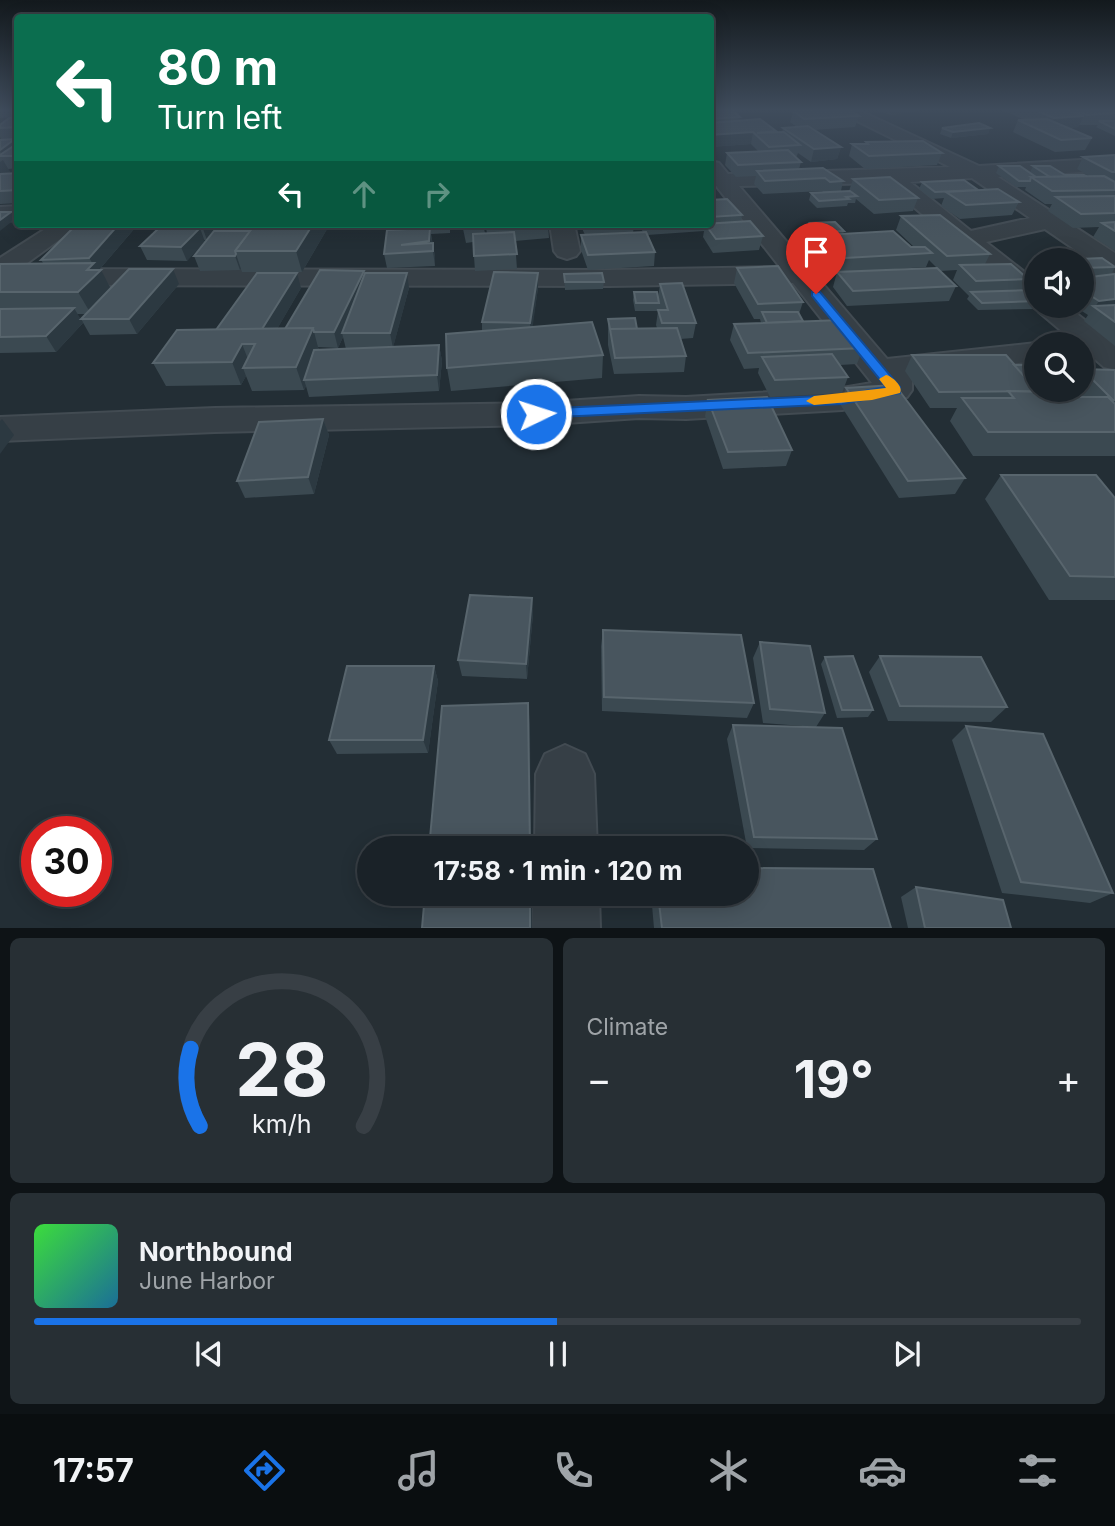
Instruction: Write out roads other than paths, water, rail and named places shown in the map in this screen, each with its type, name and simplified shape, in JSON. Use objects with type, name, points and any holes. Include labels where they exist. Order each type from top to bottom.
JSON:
[{"type":"street","points":[[934,152],[976,172],[1115,265]]},
{"type":"street","points":[[717,173],[890,177],[1115,164]]},
{"type":"street","points":[[717,173],[895,390]]},
{"type":"street","points":[[890,177],[1024,285]]},
{"type":"street","points":[[967,239],[1050,221]]},
{"type":"street","points":[[0,270],[63,228]]},
{"type":"street","points":[[563,228],[567,251]]},
{"type":"street","points":[[0,277],[609,278],[800,275]]},
{"type":"street","points":[[1062,318],[1100,354]]},
{"type":"street","points":[[895,390],[896,367],[1024,353]]},
{"type":"street","points":[[0,429],[215,420],[536,414],[639,407],[686,408],[842,400],[895,390]]},
{"type":"street","points":[[565,774],[566,836]]},
{"type":"street","points":[[566,906],[566,928]]}]
